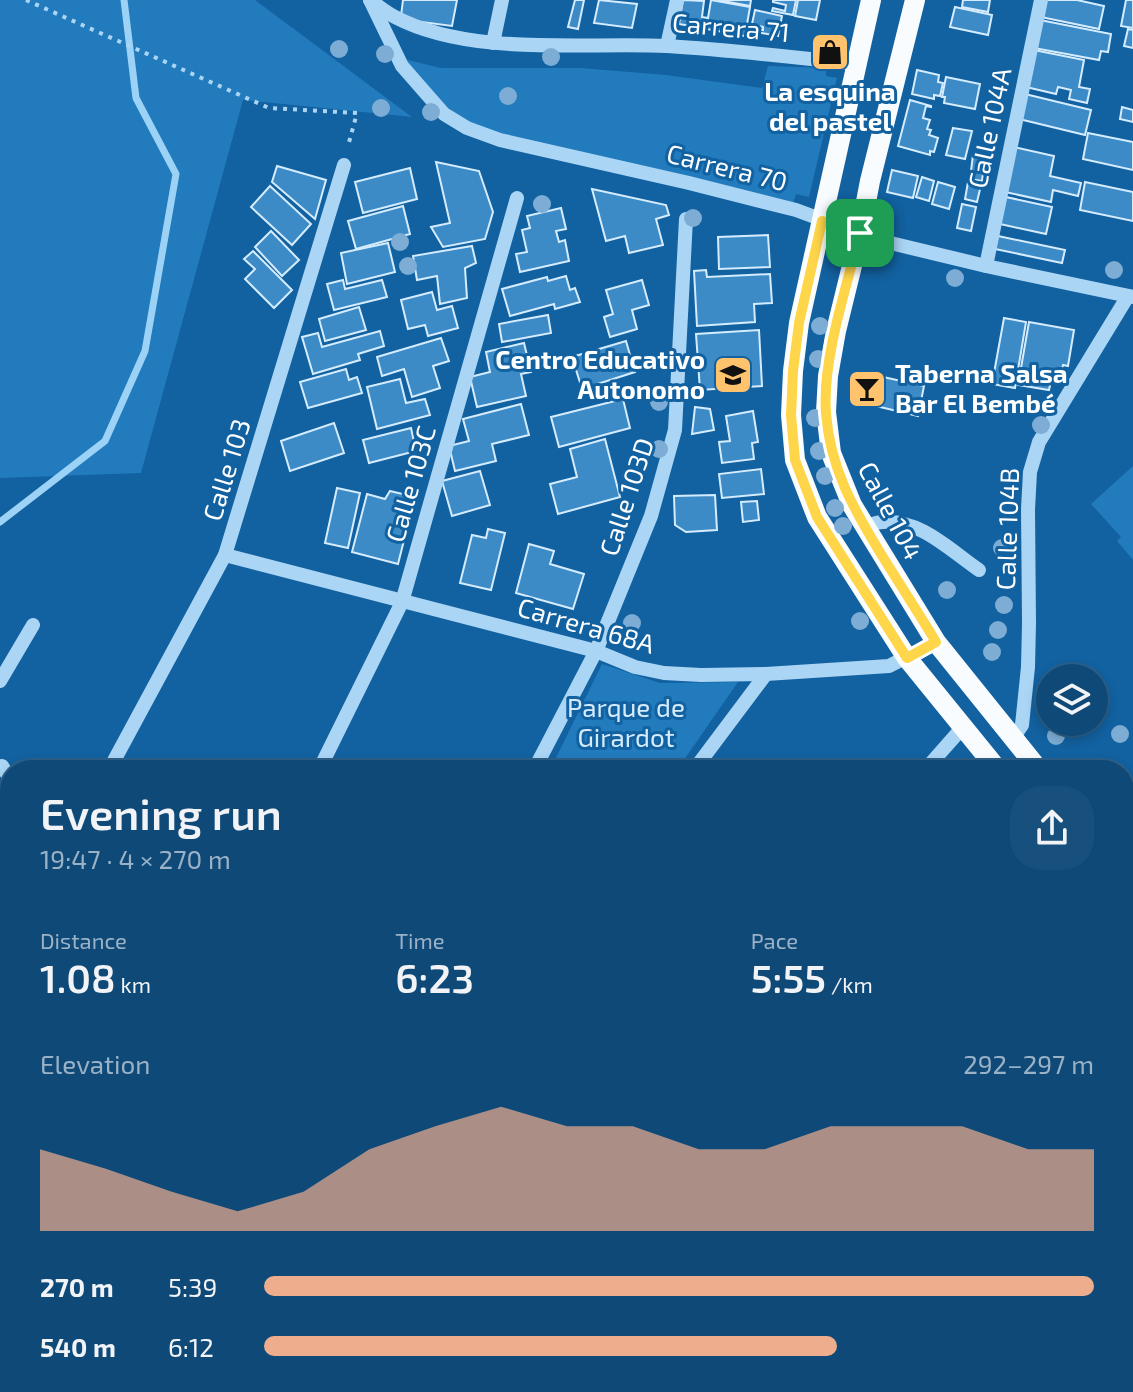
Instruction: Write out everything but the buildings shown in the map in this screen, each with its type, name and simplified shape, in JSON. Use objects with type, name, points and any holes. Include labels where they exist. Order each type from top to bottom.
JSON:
[{"type":"main road","points":[[871,0],[799,323],[791,415],[795,460],[817,517],[907,658],[990,760]]},
{"type":"main road","name":"Calle 104","points":[[915,0],[836,331],[828,376],[826,412],[831,453],[852,505],[936,642],[1031,760]]},
{"type":"street","name":"Carrera 71","points":[[370,0],[395,17],[424,29],[493,43],[667,46],[856,64]]},
{"type":"street","name":"Carrera 70","points":[[370,0],[402,66],[444,114],[467,128],[500,140],[796,210],[874,239],[1131,297]]},
{"type":"street","points":[[493,43],[502,0]]},
{"type":"street","points":[[667,46],[677,0]]},
{"type":"street","name":"Calle 104A","points":[[986,266],[1041,0]]},
{"type":"street","name":"Calle 103","points":[[114,760],[225,555],[344,165]]},
{"type":"street","name":"Calle 103C","points":[[324,760],[402,602],[517,198]]},
{"type":"street","name":"Calle 103D","points":[[539,760],[596,651],[651,516],[675,430],[686,219]]},
{"type":"street","name":"Calle 104B","points":[[1013,738],[1022,725],[1028,667],[1030,472],[1039,442],[1131,297]]},
{"type":"street","points":[[864,526],[883,522],[907,524],[925,532],[979,570]]},
{"type":"street","name":"Carrera 68A","points":[[225,555],[596,651],[635,667],[664,673],[766,674],[889,666],[936,642]]},
{"type":"street","points":[[0,681],[33,625]]},
{"type":"street","points":[[702,760],[766,674]]},
{"type":"street","points":[[934,760],[963,727]]},
{"type":"path","points":[[26,0],[269,108],[357,113],[344,165]]},
{"type":"green space","points":[[0,0],[255,0],[412,117],[243,100],[141,473],[0,478]]},
{"type":"green space","points":[[404,59],[441,68],[581,68],[762,88],[768,66],[826,68],[826,76],[837,78],[809,197],[796,194],[793,204],[508,136],[471,124],[443,106]]},
{"type":"green space","points":[[1133,466],[1133,560],[1117,541],[1121,537],[1091,504]]},
{"type":"green space","name":"Parque de Girardot","points":[[602,664],[660,683],[738,682],[684,760],[555,760]]},
{"type":"waterway","points":[[0,522],[105,441],[145,351],[176,174],[136,98],[124,0]]},
{"type":"place","name":"La esquina del pastel","points":[[830,52]]},
{"type":"place","name":"Centro Educativo Autonomo","points":[[733,375]]},
{"type":"place","name":"Taberna Salsa Bar El Bembé","points":[[867,389]]},
{"type":"route","points":[[822,221],[860,233],[836,331],[828,376],[826,412],[831,453],[852,505],[936,642],[907,658],[817,517],[795,460],[791,415],[793,371],[799,323],[822,221]]}]
